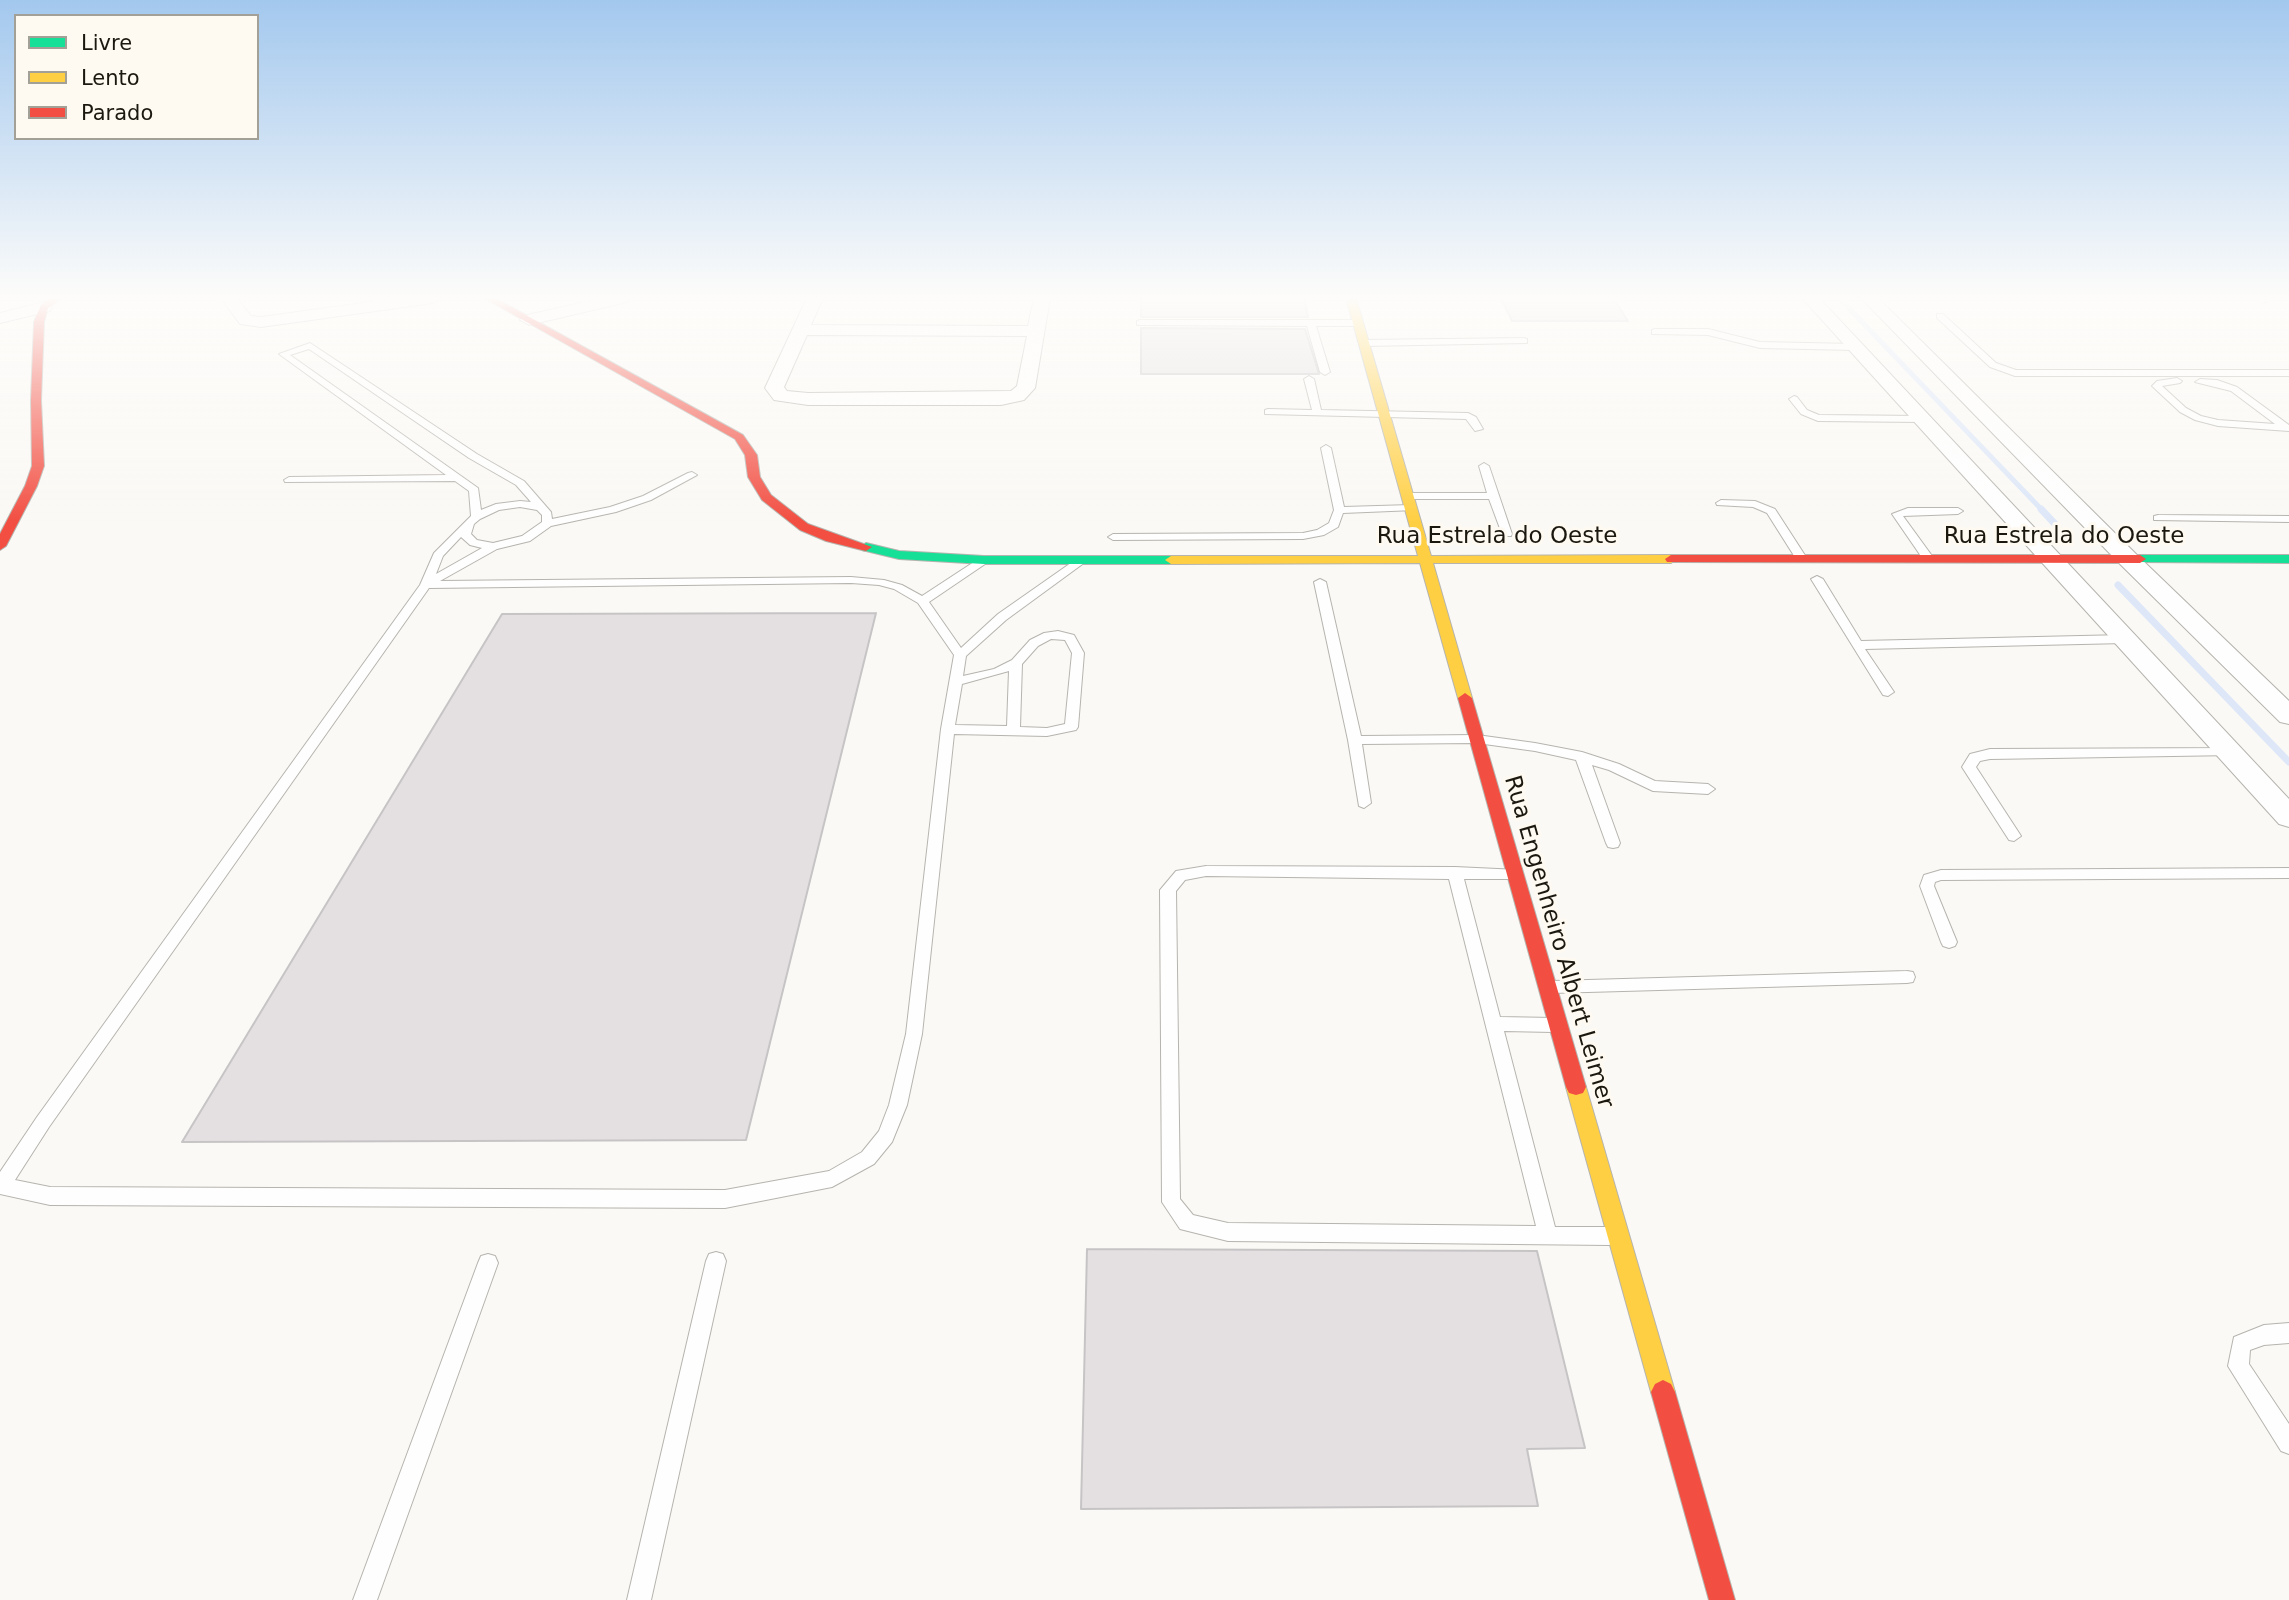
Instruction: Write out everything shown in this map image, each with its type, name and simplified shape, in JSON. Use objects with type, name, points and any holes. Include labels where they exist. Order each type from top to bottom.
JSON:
[{"type":"street","points":[[0,545],[32,486],[38,466],[37,373]]},
{"type":"street","name":"Rua Estrela do Oeste","points":[[624,373],[732,432],[743,441],[751,455],[754,477],[766,497],[783,512],[812,530],[867,550],[899,555],[984,560],[2289,559]]},
{"type":"street","points":[[781,373],[774,388],[778,394],[789,398],[1001,399],[1017,396],[1026,388],[1028,373]]},
{"type":"street","name":"Rua Engenheiro Albert Leimer","points":[[1372,373],[1722,1600]]},
{"type":"street","points":[[1879,373],[2289,817]]},
{"type":"street","points":[[1943,373],[2129,560],[2288,714]]},
{"type":"lane","points":[[309,373],[474,491],[472,520],[465,534],[474,543],[494,546]]},
{"type":"lane","points":[[349,373],[462,449],[520,483],[547,514],[547,523]]},
{"type":"lane","points":[[2014,373],[2289,373]]},
{"type":"lane","points":[[1309,379],[1317,413]]},
{"type":"lane","points":[[2175,381],[2226,385],[2288,428],[2218,423],[2198,418],[2183,410],[2157,384],[2175,381]]},
{"type":"lane","points":[[1794,399],[1804,412],[1818,418],[1922,419]]},
{"type":"lane","points":[[1268,412],[1468,416],[1473,419],[1478,429]]},
{"type":"lane","points":[[1112,537],[1303,536],[1320,533],[1334,525],[1339,510],[1326,447]]},
{"type":"lane","points":[[1484,466],[1507,534]]},
{"type":"lane","points":[[426,585],[494,546],[527,539],[547,523],[612,510],[647,498],[692,475]]},
{"type":"lane","points":[[289,480],[456,478]]},
{"type":"lane","points":[[1339,510],[1493,496]]},
{"type":"lane","points":[[1721,503],[1755,504],[1771,510],[1802,560]]},
{"type":"lane","points":[[540,507],[520,504],[496,507],[472,520],[438,555],[426,585],[51,1111],[1,1186],[50,1196],[725,1199],[832,1179],[868,1158],[886,1136],[898,1105],[914,1034],[948,729],[960,656],[1002,617],[1082,560]]},
{"type":"lane","points":[[1928,560],[1897,514],[1908,511],[1958,511]]},
{"type":"lane","points":[[2158,518],[2289,519]]},
{"type":"lane","points":[[922,601],[984,560]]},
{"type":"lane","points":[[1817,579],[1888,692]]},
{"type":"lane","points":[[426,585],[850,580],[880,582],[898,587],[922,601],[960,656]]},
{"type":"lane","points":[[1320,582],[1355,740],[1364,803]]},
{"type":"lane","points":[[948,729],[1059,731],[1071,727],[1078,653],[1070,638],[1058,635],[1041,638],[1016,663],[998,672],[954,682]]},
{"type":"lane","points":[[1857,645],[2125,639]]},
{"type":"lane","points":[[1013,731],[1016,663]]},
{"type":"lane","points":[[1355,740],[1477,739],[1535,747],[1614,766],[1653,786],[1708,789]]},
{"type":"lane","points":[[2014,836],[1969,767],[1975,757],[1990,754],[2229,752]]},
{"type":"lane","points":[[1582,757],[1613,843]]},
{"type":"lane","points":[[1515,874],[1206,871],[1181,875],[1168,890],[1171,1202],[1187,1223],[1228,1232],[1618,1236]]},
{"type":"lane","points":[[1455,872],[1548,1235]]},
{"type":"lane","points":[[1950,942],[1927,886],[1929,879],[1941,875],[2289,873]]},
{"type":"lane","points":[[1547,987],[1907,977]]},
{"type":"lane","points":[[1495,1024],[1559,1026]]},
{"type":"lane","points":[[639,1600],[716,1261]]},
{"type":"lane","points":[[365,1600],[488,1263]]},
{"type":"lane","points":[[2289,1333],[2263,1335],[2241,1343],[2238,1366],[2289,1443]]},
{"type":"building","points":[[1319,373],[1319,374],[1141,374]]},
{"type":"building","points":[[876,613],[746,1140],[182,1142],[502,614]]},
{"type":"building","points":[[1087,1249],[1537,1251],[1585,1448],[1527,1449],[1538,1506],[1081,1509]]},
{"type":"waterway","points":[[1911,373],[2043,511]]},
{"type":"waterway","points":[[2041,509],[2055,524]]},
{"type":"waterway","points":[[2118,585],[2289,762]]},
{"type":"traffic: fast","points":[[866,547],[899,555],[984,560],[1171,560]]},
{"type":"traffic: fast","points":[[2140,559],[2289,559]]},
{"type":"traffic: slow","points":[[1372,373],[1465,698]]},
{"type":"traffic: slow","points":[[1171,560],[1671,559]]},
{"type":"traffic: slow","points":[[1576,1087],[1663,1392]]},
{"type":"traffic: jam","points":[[0,546],[31,486],[38,466],[37,373]]},
{"type":"traffic: jam","points":[[623,373],[739,437],[751,455],[754,477],[766,497],[804,527],[830,538],[866,547]]},
{"type":"traffic: jam","points":[[1671,559],[2140,559]]},
{"type":"traffic: jam","points":[[1465,698],[1576,1087]]},
{"type":"traffic: jam","points":[[1663,1392],[1722,1600]]}]
